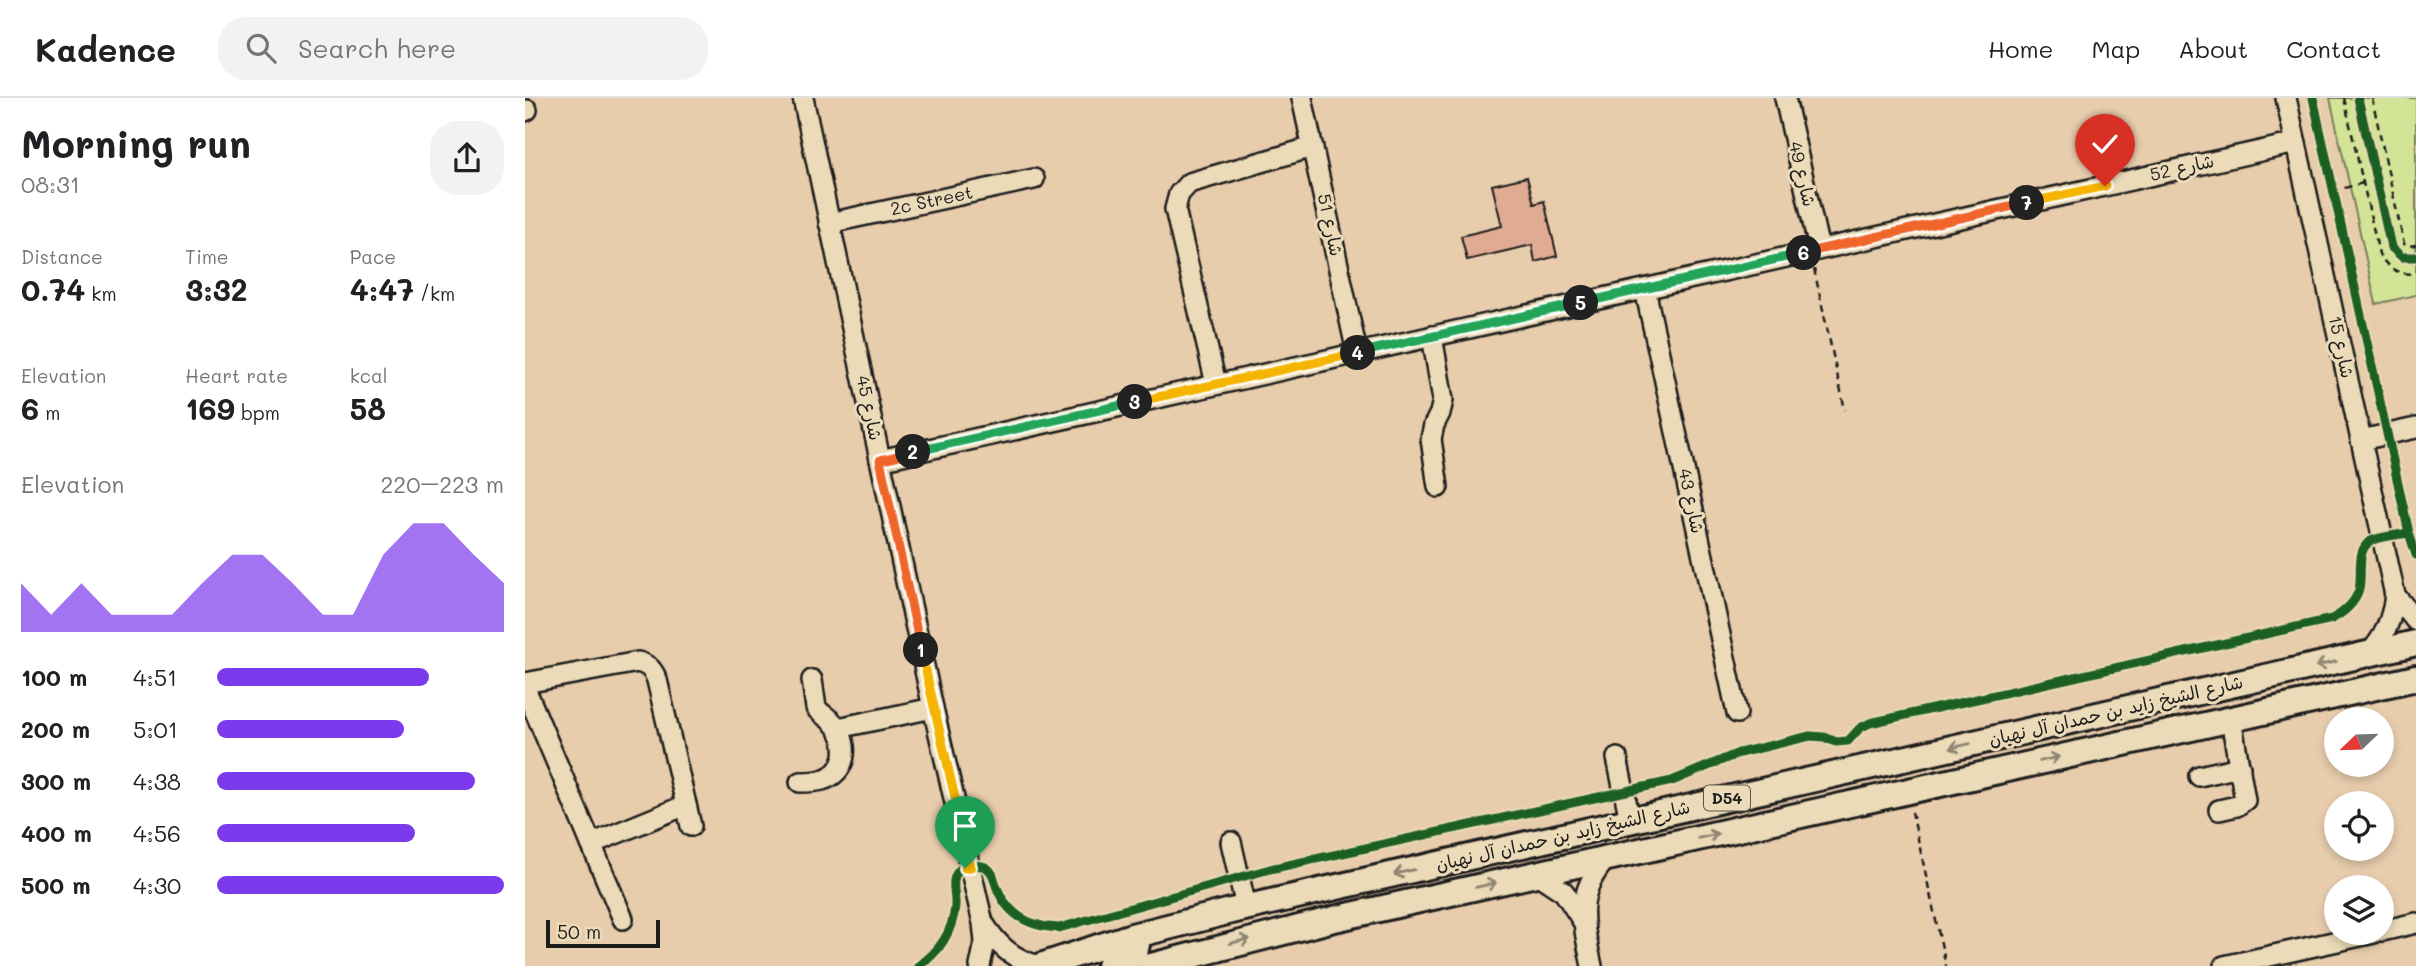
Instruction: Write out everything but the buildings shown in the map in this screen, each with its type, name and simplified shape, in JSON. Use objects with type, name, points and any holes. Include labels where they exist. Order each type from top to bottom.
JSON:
[{"type":"main road","name":"شارع الشيخ زايد بن حمدان آل نهيان","points":[[1040,966],[1132,936],[1245,907],[2416,643]]},
{"type":"main road","name":"شارع الشيخ زايد بن حمدان آل نهيان","points":[[1162,963],[1307,925],[2416,678]]},
{"type":"main road","points":[[1162,963],[1182,936],[1247,917],[1283,900]]},
{"type":"main road","points":[[1109,966],[1132,958],[1137,944],[1132,936]]},
{"type":"street","name":"شارع 45","points":[[803,98],[933,708],[983,923],[985,942],[980,966]]},
{"type":"street","name":"شارع 51","points":[[1302,98],[1357,353]]},
{"type":"street","name":"شارع 49","points":[[1785,98],[1815,251]]},
{"type":"street","name":"شارع 15","points":[[2286,98],[2395,595],[2388,628],[2368,655]]},
{"type":"street","name":"شارع 52","points":[[880,460],[2296,143]]},
{"type":"street","points":[[1216,384],[1175,209],[1179,194],[1189,183],[1313,147]]},
{"type":"street","name":"2c Street","points":[[829,223],[1034,179]]},
{"type":"street","name":"شارع 43","points":[[1645,289],[1737,713]]},
{"type":"street","points":[[1432,336],[1443,400],[1431,439],[1438,487]]},
{"type":"street","points":[[2361,440],[2416,428]]},
{"type":"street","name":"شارع 15","points":[[2395,595],[2416,621]]},
{"type":"street","points":[[623,919],[525,686],[638,662],[647,665],[654,671],[657,680],[691,826]]},
{"type":"street","points":[[800,782],[824,779],[840,767],[844,758],[845,747],[838,728],[816,708],[812,680]]},
{"type":"street","points":[[838,728],[933,708]]},
{"type":"street","points":[[2219,810],[2237,806],[2245,800],[2231,719]]},
{"type":"street","points":[[1616,758],[1630,820]]},
{"type":"street","points":[[2199,776],[2240,767]]},
{"type":"street","points":[[591,844],[686,806]]},
{"type":"street","points":[[1231,842],[1245,907]]},
{"type":"street","points":[[1582,920],[1587,887],[1606,859]]},
{"type":"street","points":[[1537,874],[1565,892],[1582,920],[1592,966]]},
{"type":"street","name":"شارع 45","points":[[983,923],[993,939],[1006,952],[1022,961],[1040,966]]},
{"type":"street","points":[[2394,928],[2416,923]]},
{"type":"street","points":[[2224,966],[2300,958],[2338,945]]},
{"type":"path","points":[[2344,98],[2379,254],[2391,269],[2400,273],[2416,273]]},
{"type":"path","points":[[2372,98],[2404,244],[2416,245]]},
{"type":"path","points":[[2331,177],[2336,204]]},
{"type":"path","points":[[2333,191],[2363,183]]},
{"type":"path","points":[[1815,251],[1845,410]]},
{"type":"path","points":[[1907,791],[1945,966]]},
{"type":"green space","points":[[2330,98],[2416,98],[2416,295],[2376,304]]},
{"type":"cycle path","points":[[2313,98],[2416,555]]},
{"type":"cycle path","points":[[2358,98],[2391,247],[2402,257],[2416,257]]},
{"type":"cycle path","points":[[918,966],[932,955],[948,933],[954,915],[954,882],[960,869],[977,866],[987,868],[1002,898],[1014,913],[1030,922],[1059,928],[1270,869],[1672,781],[1739,753],[1810,736],[1824,737],[1836,742],[1848,741],[1860,728],[1870,723],[2332,619],[2347,608],[2358,593],[2361,557],[2366,545],[2379,538],[2409,533]]},
{"type":"route","points":[[965,868],[971,867],[933,708],[880,460],[2105,186]]}]
